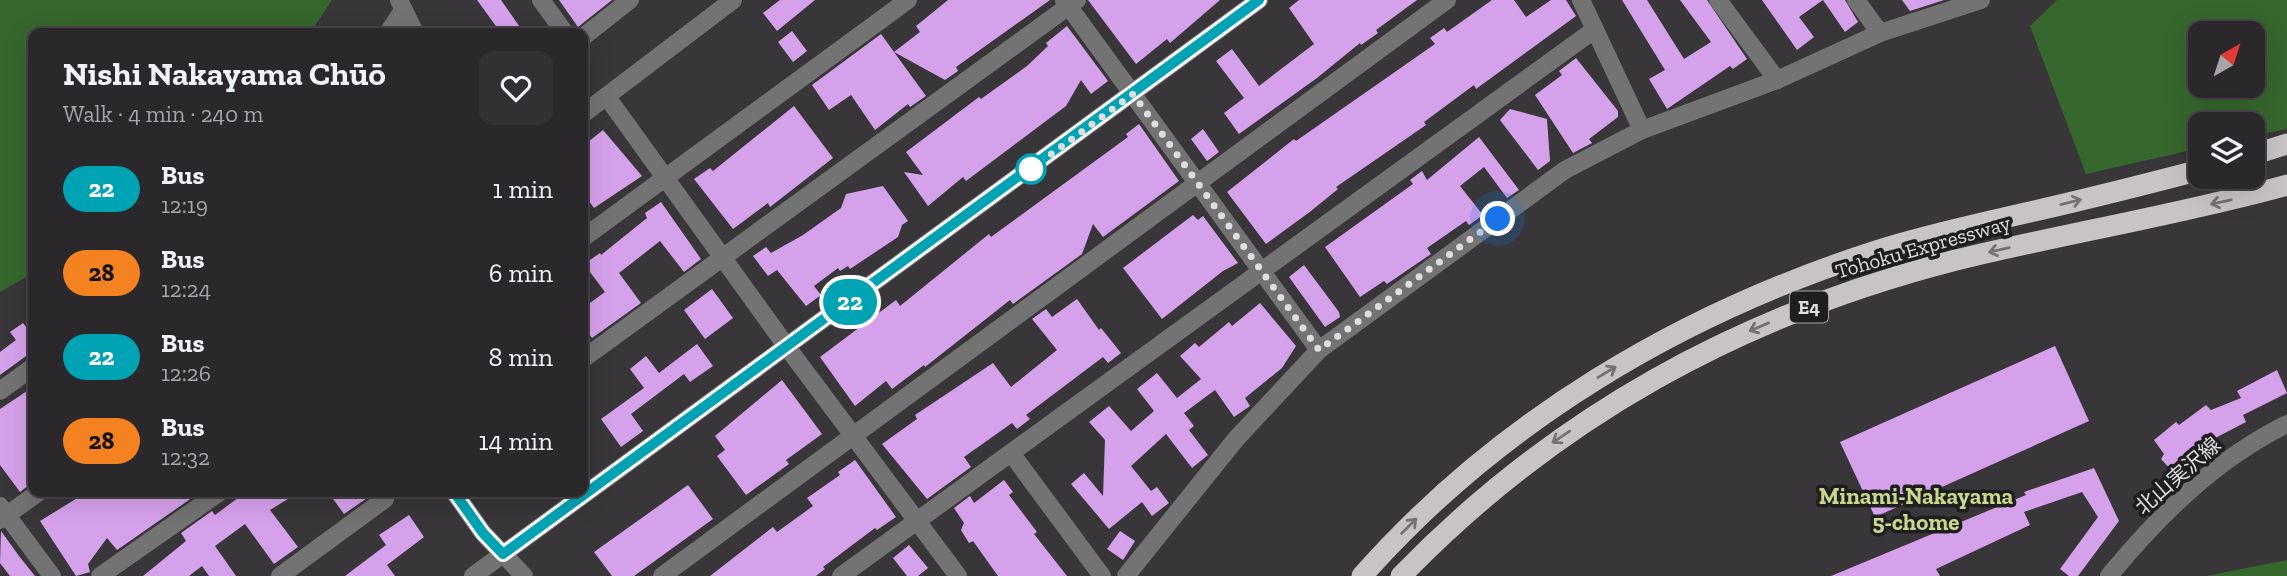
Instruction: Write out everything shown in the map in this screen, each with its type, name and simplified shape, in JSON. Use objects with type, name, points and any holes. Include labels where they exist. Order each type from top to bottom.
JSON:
[{"type":"highway","points":[[2265,151],[2287,144]]},
{"type":"highway","name":"Tohoku Expressway","points":[[1362,576],[1440,496],[1532,422],[1582,387],[1696,323],[1807,274],[1878,250],[2188,173]]},
{"type":"highway","name":"Tohoku Expressway","points":[[1401,576],[1465,514],[1552,443],[1660,374],[1760,326],[1820,302],[1954,261],[2287,185]]},
{"type":"street","points":[[541,0],[561,28]]},
{"type":"street","points":[[588,33],[630,0]]},
{"type":"street","points":[[588,110],[733,0]]},
{"type":"street","points":[[588,234],[908,0]]},
{"type":"street","points":[[588,492],[1259,0]]},
{"type":"street","points":[[662,576],[1447,0]]},
{"type":"street","points":[[1581,0],[1642,130]]},
{"type":"street","points":[[1718,0],[1777,80]]},
{"type":"street","points":[[1856,0],[1880,33]]},
{"type":"street","points":[[1126,576],[1236,439],[1319,350],[1565,170],[1642,130],[1777,80],[1880,33],[1981,0]]},
{"type":"street","points":[[588,355],[1070,2],[1133,94],[1319,350]]},
{"type":"street","points":[[390,28],[401,5]]},
{"type":"street","points":[[401,5],[412,28]]},
{"type":"street","points":[[841,576],[1594,30]]},
{"type":"street","points":[[607,97],[787,347],[958,576]]},
{"type":"street","points":[[0,391],[28,371]]},
{"type":"street","name":"北山実沢線","points":[[2109,576],[2135,545],[2193,486],[2263,436],[2287,424]]},
{"type":"street","points":[[1011,453],[1102,576]]},
{"type":"street","points":[[31,497],[2,514],[52,576]]},
{"type":"street","points":[[100,576],[213,497]]},
{"type":"street","points":[[280,576],[385,499],[384,497]]},
{"type":"street","points":[[458,497],[483,533],[524,576]]},
{"type":"street","points":[[473,576],[581,497]]},
{"type":"green space","points":[[0,0],[332,0],[313,28],[28,28],[28,276],[0,292]]},
{"type":"green space","points":[[2057,0],[2287,0],[2287,129],[2265,133],[2265,112],[2188,112],[2188,151],[2086,174],[2030,26]]},
{"type":"green space","points":[[2287,560],[2287,576],[2206,576]]},
{"type":"building","points":[[477,0],[501,0],[521,28],[497,28]]},
{"type":"building","points":[[559,0],[612,0],[578,27]]},
{"type":"building","points":[[780,0],[815,0],[777,31],[763,13]]},
{"type":"building","points":[[948,0],[1050,0],[956,67],[958,71],[945,80],[894,52],[920,32],[916,26]]},
{"type":"building","points":[[1088,0],[1220,0],[1170,43],[1167,39],[1136,64]]},
{"type":"building","points":[[1299,0],[1417,0],[1376,30],[1378,33],[1361,45],[1360,43],[1317,78],[1239,134],[1224,113],[1244,98],[1216,61],[1232,49],[1259,86],[1314,44],[1289,8]]},
{"type":"building","points":[[1492,0],[1514,0],[1526,17],[1551,0],[1566,0],[1576,16],[1476,89],[1474,85],[1424,122],[1426,125],[1336,187],[1338,189],[1266,244],[1227,192],[1294,139],[1296,141],[1435,44],[1430,38],[1444,28],[1447,32]]},
{"type":"building","points":[[1622,0],[1647,0],[1684,59],[1711,42],[1680,0],[1707,0],[1747,59],[1733,69],[1730,66],[1667,109],[1649,79],[1665,70]]},
{"type":"building","points":[[1762,0],[1823,0],[1799,17],[1814,37],[1797,50]]},
{"type":"building","points":[[1823,0],[1845,0],[1858,22],[1845,32]]},
{"type":"building","points":[[1902,0],[1944,0],[1910,11]]},
{"type":"building","points":[[1067,26],[1108,81],[1091,94],[1081,80],[1066,106],[966,181],[963,177],[928,206],[904,172],[923,175],[906,152],[979,97],[981,99],[1027,66],[1048,46],[1046,43]]},
{"type":"building","points":[[792,31],[807,51],[793,62],[778,42]]},
{"type":"building","points":[[881,34],[926,96],[910,107],[908,104],[875,130],[851,95],[829,110],[812,85]]},
{"type":"building","points":[[1576,58],[1618,111],[1618,117],[1589,139],[1592,143],[1573,153],[1535,95],[1562,75],[1559,71]]},
{"type":"building","points":[[794,106],[833,158],[770,207],[768,203],[733,229],[694,179],[710,168],[713,171]]},
{"type":"building","points":[[1510,109],[1547,119],[1550,161],[1538,170],[1500,120]]},
{"type":"building","points":[[1139,124],[1179,181],[1103,237],[1093,224],[1082,254],[1013,304],[1010,300],[925,367],[924,365],[892,389],[886,381],[855,406],[820,357],[896,300],[900,306],[989,234],[991,237],[1128,137],[1126,134]]},
{"type":"building","points":[[1203,129],[1219,152],[1207,161],[1191,139]]},
{"type":"building","points":[[603,130],[642,176],[594,208],[588,200],[588,142]]},
{"type":"building","points":[[1479,137],[1519,190],[1507,198],[1484,167],[1460,186],[1483,215],[1469,225],[1466,221],[1427,248],[1431,254],[1387,284],[1384,281],[1360,297],[1325,247],[1413,184],[1410,180],[1422,171],[1427,180]]},
{"type":"building","points":[[883,186],[908,221],[902,225],[898,237],[850,269],[848,266],[840,271],[838,268],[814,286],[821,295],[806,306],[777,270],[768,276],[753,256],[766,247],[771,253],[803,235],[841,208],[846,194]]},
{"type":"building","points":[[661,202],[701,259],[684,272],[660,241],[619,273],[641,303],[592,338],[588,333],[588,304],[605,292],[588,269],[588,261],[600,253],[601,255],[647,218],[645,213]]},
{"type":"building","points":[[1193,215],[1198,220],[1203,216],[1238,263],[1223,271],[1162,319],[1123,268]]},
{"type":"building","points":[[1304,265],[1339,312],[1340,317],[1325,327],[1289,277]]},
{"type":"building","points":[[712,289],[733,318],[705,339],[684,310]]},
{"type":"building","points":[[1077,299],[1099,330],[1101,328],[1121,353],[1108,363],[1103,357],[1026,415],[1030,419],[1017,429],[1012,423],[964,457],[971,467],[927,499],[882,444],[917,419],[915,415],[993,363],[1011,387],[1057,350],[1032,319],[1046,309],[1052,317]]},
{"type":"building","points":[[1260,303],[1296,346],[1282,368],[1245,398],[1250,406],[1234,417],[1215,390],[1184,413],[1194,426],[1189,430],[1208,455],[1192,468],[1166,434],[1131,466],[1151,491],[1157,487],[1169,503],[1152,516],[1142,502],[1109,529],[1071,484],[1084,473],[1103,496],[1105,440],[1089,422],[1109,406],[1131,431],[1154,411],[1137,389],[1157,373],[1177,398],[1201,379],[1180,356],[1195,343],[1199,347],[1229,322],[1232,326]]},
{"type":"building","points":[[23,323],[28,330],[28,355],[0,375],[0,352],[16,340],[10,332]]},
{"type":"building","points":[[697,344],[713,366],[690,382],[684,374],[631,414],[643,431],[621,447],[601,419],[644,388],[630,369],[646,356],[659,373]]},
{"type":"building","points":[[2055,346],[2089,421],[1875,517],[1840,442]]},
{"type":"building","points":[[2277,370],[2287,393],[2243,415],[2246,422],[2196,448],[2201,455],[2174,473],[2161,459],[2164,454],[2154,440],[2176,422],[2179,425],[2206,405],[2211,410],[2241,398],[2237,391]]},
{"type":"building","points":[[782,380],[822,434],[786,460],[789,464],[746,495],[717,456],[725,450],[715,436]]},
{"type":"building","points":[[27,391],[28,486],[20,492],[0,465],[0,409]]},
{"type":"building","points":[[855,460],[896,517],[877,530],[875,528],[823,567],[825,569],[816,576],[710,576],[773,527],[777,532],[813,506],[807,498],[840,475],[838,472]]},
{"type":"building","points":[[2094,468],[2119,521],[2078,576],[2069,576],[2060,569],[2098,517],[2082,492],[2024,512],[2030,525],[1936,569],[1940,576],[1831,576],[2026,495],[2024,492]]},
{"type":"building","points":[[1004,480],[1013,492],[1009,495],[1037,532],[1034,534],[1067,576],[998,576],[973,541],[969,543],[961,530],[964,523],[954,508],[970,496],[974,503]]},
{"type":"building","points":[[688,485],[713,519],[634,576],[612,576],[594,552]]},
{"type":"building","points":[[79,497],[193,497],[117,550],[107,538],[88,564],[90,572],[76,576],[40,521]]},
{"type":"building","points":[[239,497],[291,497],[270,510],[298,547],[274,564],[245,524],[215,546],[236,576],[209,576],[202,566],[189,576],[143,576],[186,541],[181,533],[212,511],[215,515]]},
{"type":"building","points":[[332,497],[369,497],[344,514]]},
{"type":"building","points":[[409,515],[424,537],[387,565],[395,576],[345,576],[386,545],[379,535]]},
{"type":"building","points":[[1,531],[35,576],[10,576],[0,563]]},
{"type":"building","points":[[1120,531],[1135,541],[1123,560],[1107,549]]},
{"type":"building","points":[[909,545],[928,568],[918,576],[907,576],[893,558]]},
{"type":"bus line","name":"22","points":[[588,492],[1259,0]]},
{"type":"bus line","name":"22","points":[[458,497],[483,533],[503,554],[581,497]]},
{"type":"district","name":"Minami-Nakayama 5-chome","points":[[1916,509]]},
{"type":"route","points":[[1031,169],[1133,94],[1319,350],[1498,219]]}]
